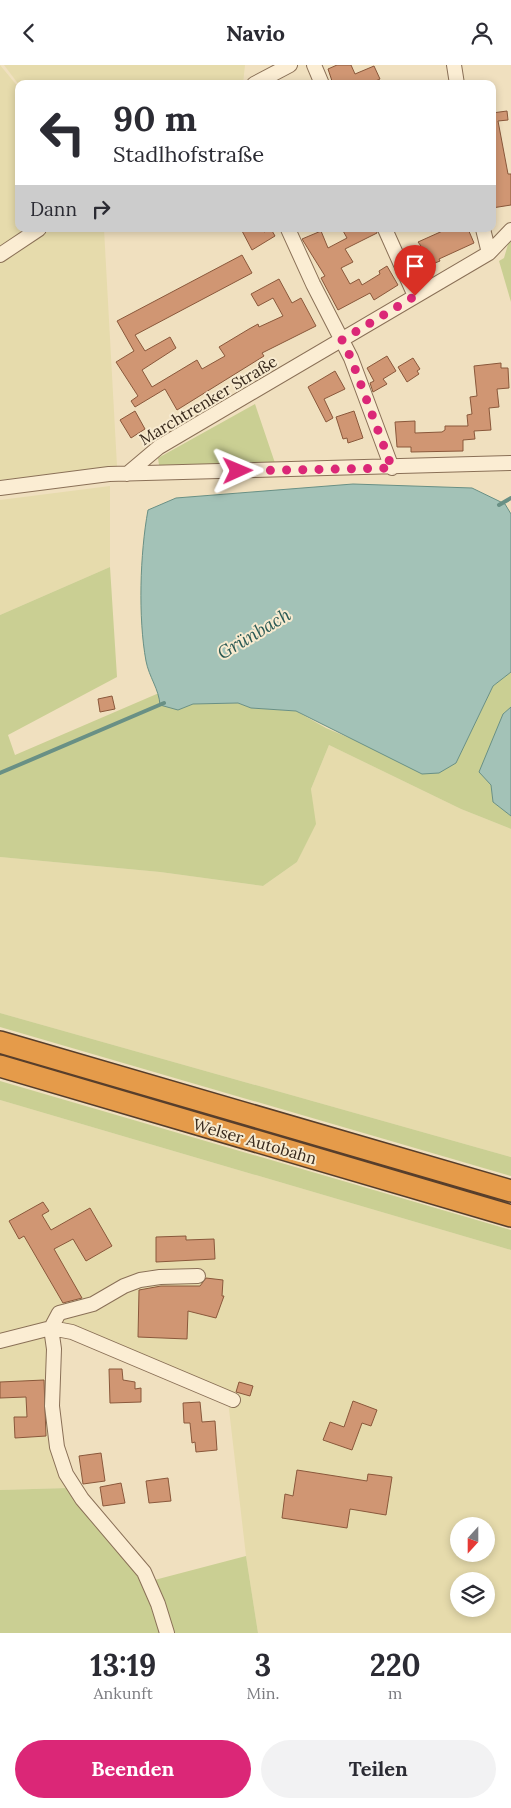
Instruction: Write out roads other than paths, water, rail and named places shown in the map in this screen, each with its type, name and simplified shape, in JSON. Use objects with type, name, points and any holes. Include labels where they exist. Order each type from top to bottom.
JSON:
[{"type":"highway","name":"Welser Autobahn","points":[[0,1042],[511,1191]]},
{"type":"highway","name":"Welser Autobahn","points":[[0,1066],[511,1216]]},
{"type":"street","points":[[262,80],[290,65]]},
{"type":"street","points":[[314,65],[320,80]]},
{"type":"street","points":[[454,65],[457,80]]},
{"type":"street","name":"Marchtrenker Straße","points":[[127,474],[158,447],[489,253],[511,230]]},
{"type":"street","points":[[0,255],[34,232]]},
{"type":"street","points":[[289,232],[351,358],[392,468]]},
{"type":"street","points":[[386,232],[415,296]]},
{"type":"street","points":[[485,232],[489,253]]},
{"type":"street","points":[[0,487],[65,478],[127,474],[392,468],[511,463]]},
{"type":"street","points":[[167,1633],[158,1603],[144,1572],[82,1499],[66,1474],[57,1447],[52,1406],[54,1349],[51,1327],[59,1313],[94,1304],[124,1286],[160,1277],[198,1275]]},
{"type":"street","points":[[0,1341],[51,1327],[72,1332],[233,1400]]},
{"type":"water","points":[[353,484],[472,488],[505,504],[511,514],[511,672],[493,686],[456,763],[439,773],[422,774],[296,711],[251,708],[238,703],[193,704],[178,710],[160,705],[158,694],[147,667],[143,644],[141,585],[143,546],[148,510],[176,498]]},
{"type":"water","points":[[511,707],[511,816],[493,802],[491,785],[479,772],[503,714]]},
{"type":"waterway","name":"Grünbach","points":[[499,505],[511,498]]},
{"type":"waterway","name":"Grünbach","points":[[0,773],[164,703]]}]
